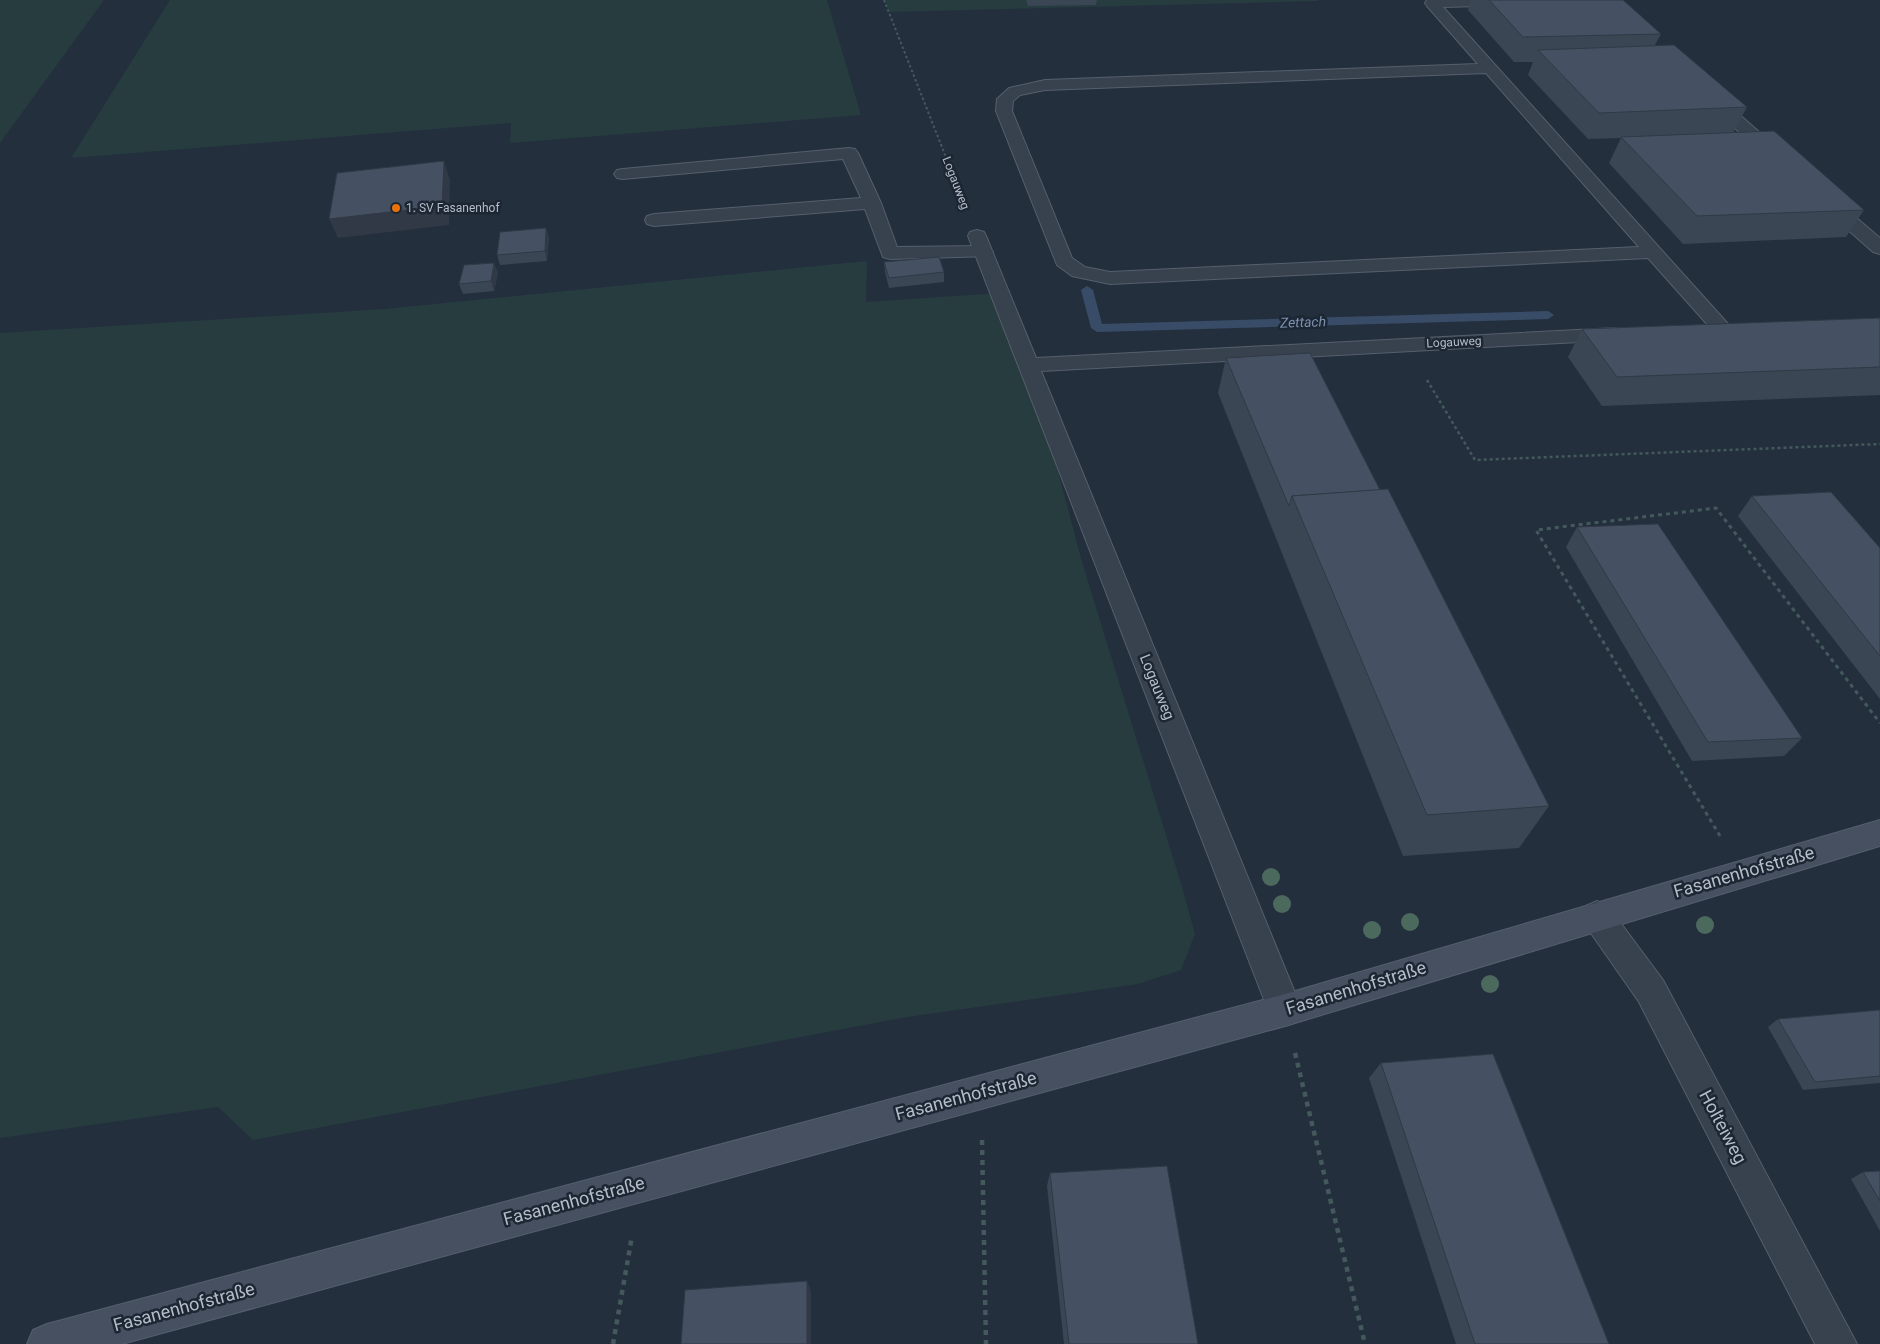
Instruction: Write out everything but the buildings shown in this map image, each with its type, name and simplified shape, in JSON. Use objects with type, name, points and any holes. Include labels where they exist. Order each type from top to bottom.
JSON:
[{"type":"street","points":[[1553,0],[1432,3],[1654,252],[1732,328],[1692,330]]},
{"type":"street","points":[[1490,68],[1045,85],[1015,91],[1005,99],[1004,111],[1064,261],[1079,272],[1110,278],[1654,252]]},
{"type":"street","points":[[1702,90],[1788,167]]},
{"type":"street","points":[[623,174],[849,153],[872,202],[890,253],[980,244]]},
{"type":"street","points":[[1810,186],[1880,248]]},
{"type":"street","points":[[654,220],[872,202]]},
{"type":"street","name":"Logauweg","points":[[980,244],[1285,1010]]},
{"type":"street","name":"Logauweg","points":[[1028,365],[1633,333]]},
{"type":"street","name":"Fasanenhofstraße","points":[[47,1344],[1285,1010],[1880,833]]},
{"type":"street","name":"Holteiweg","points":[[1597,916],[1651,991],[1837,1344]]},
{"type":"path","name":"Logauweg","points":[[884,0],[980,244]]},
{"type":"path","points":[[1406,345],[1475,460],[1880,444]]},
{"type":"path","points":[[1742,873],[1536,530],[1716,508],[1880,722]]},
{"type":"path","points":[[1285,1010],[1365,1344]]},
{"type":"path","points":[[981,1092],[986,1344]]},
{"type":"path","points":[[613,1344],[641,1183]]},
{"type":"green space","points":[[0,0],[104,0],[0,143]]},
{"type":"green space","points":[[170,0],[827,0],[861,115],[510,143],[511,123],[71,158]]},
{"type":"green space","points":[[885,0],[1318,0],[1318,1],[889,12]]},
{"type":"green space","points":[[867,261],[866,302],[1000,293],[1035,384],[1082,562],[1195,934],[1181,970],[1138,984],[907,1017],[253,1140],[218,1107],[0,1138],[0,333],[384,309]]},
{"type":"waterway","name":"Zettach","points":[[1087,290],[1097,328],[1548,315]]},
{"type":"place","name":"1. SV Fasanenhof","points":[[396,208]]}]
